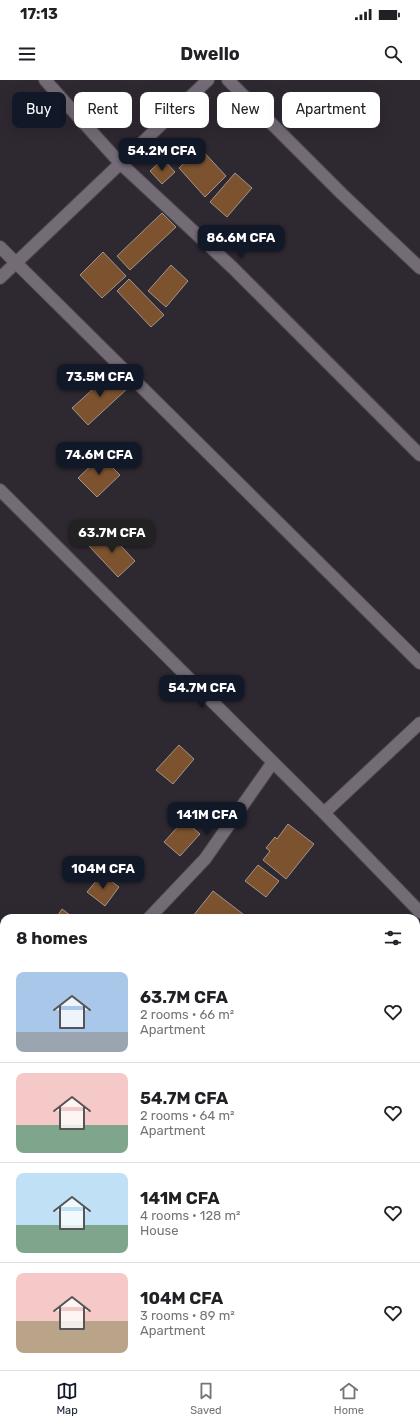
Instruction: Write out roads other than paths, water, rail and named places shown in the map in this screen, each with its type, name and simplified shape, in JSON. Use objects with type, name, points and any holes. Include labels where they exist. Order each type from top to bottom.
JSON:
[{"type":"street","points":[[45,80],[120,163],[233,268],[420,455]]},
{"type":"street","points":[[0,278],[17,264],[120,163],[208,80]]},
{"type":"street","points":[[228,80],[342,194],[420,268]]},
{"type":"street","points":[[0,246],[420,663]]},
{"type":"street","points":[[0,490],[324,813],[420,912]]},
{"type":"street","points":[[324,813],[420,723]]},
{"type":"street","points":[[153,914],[205,859],[273,762]]}]
